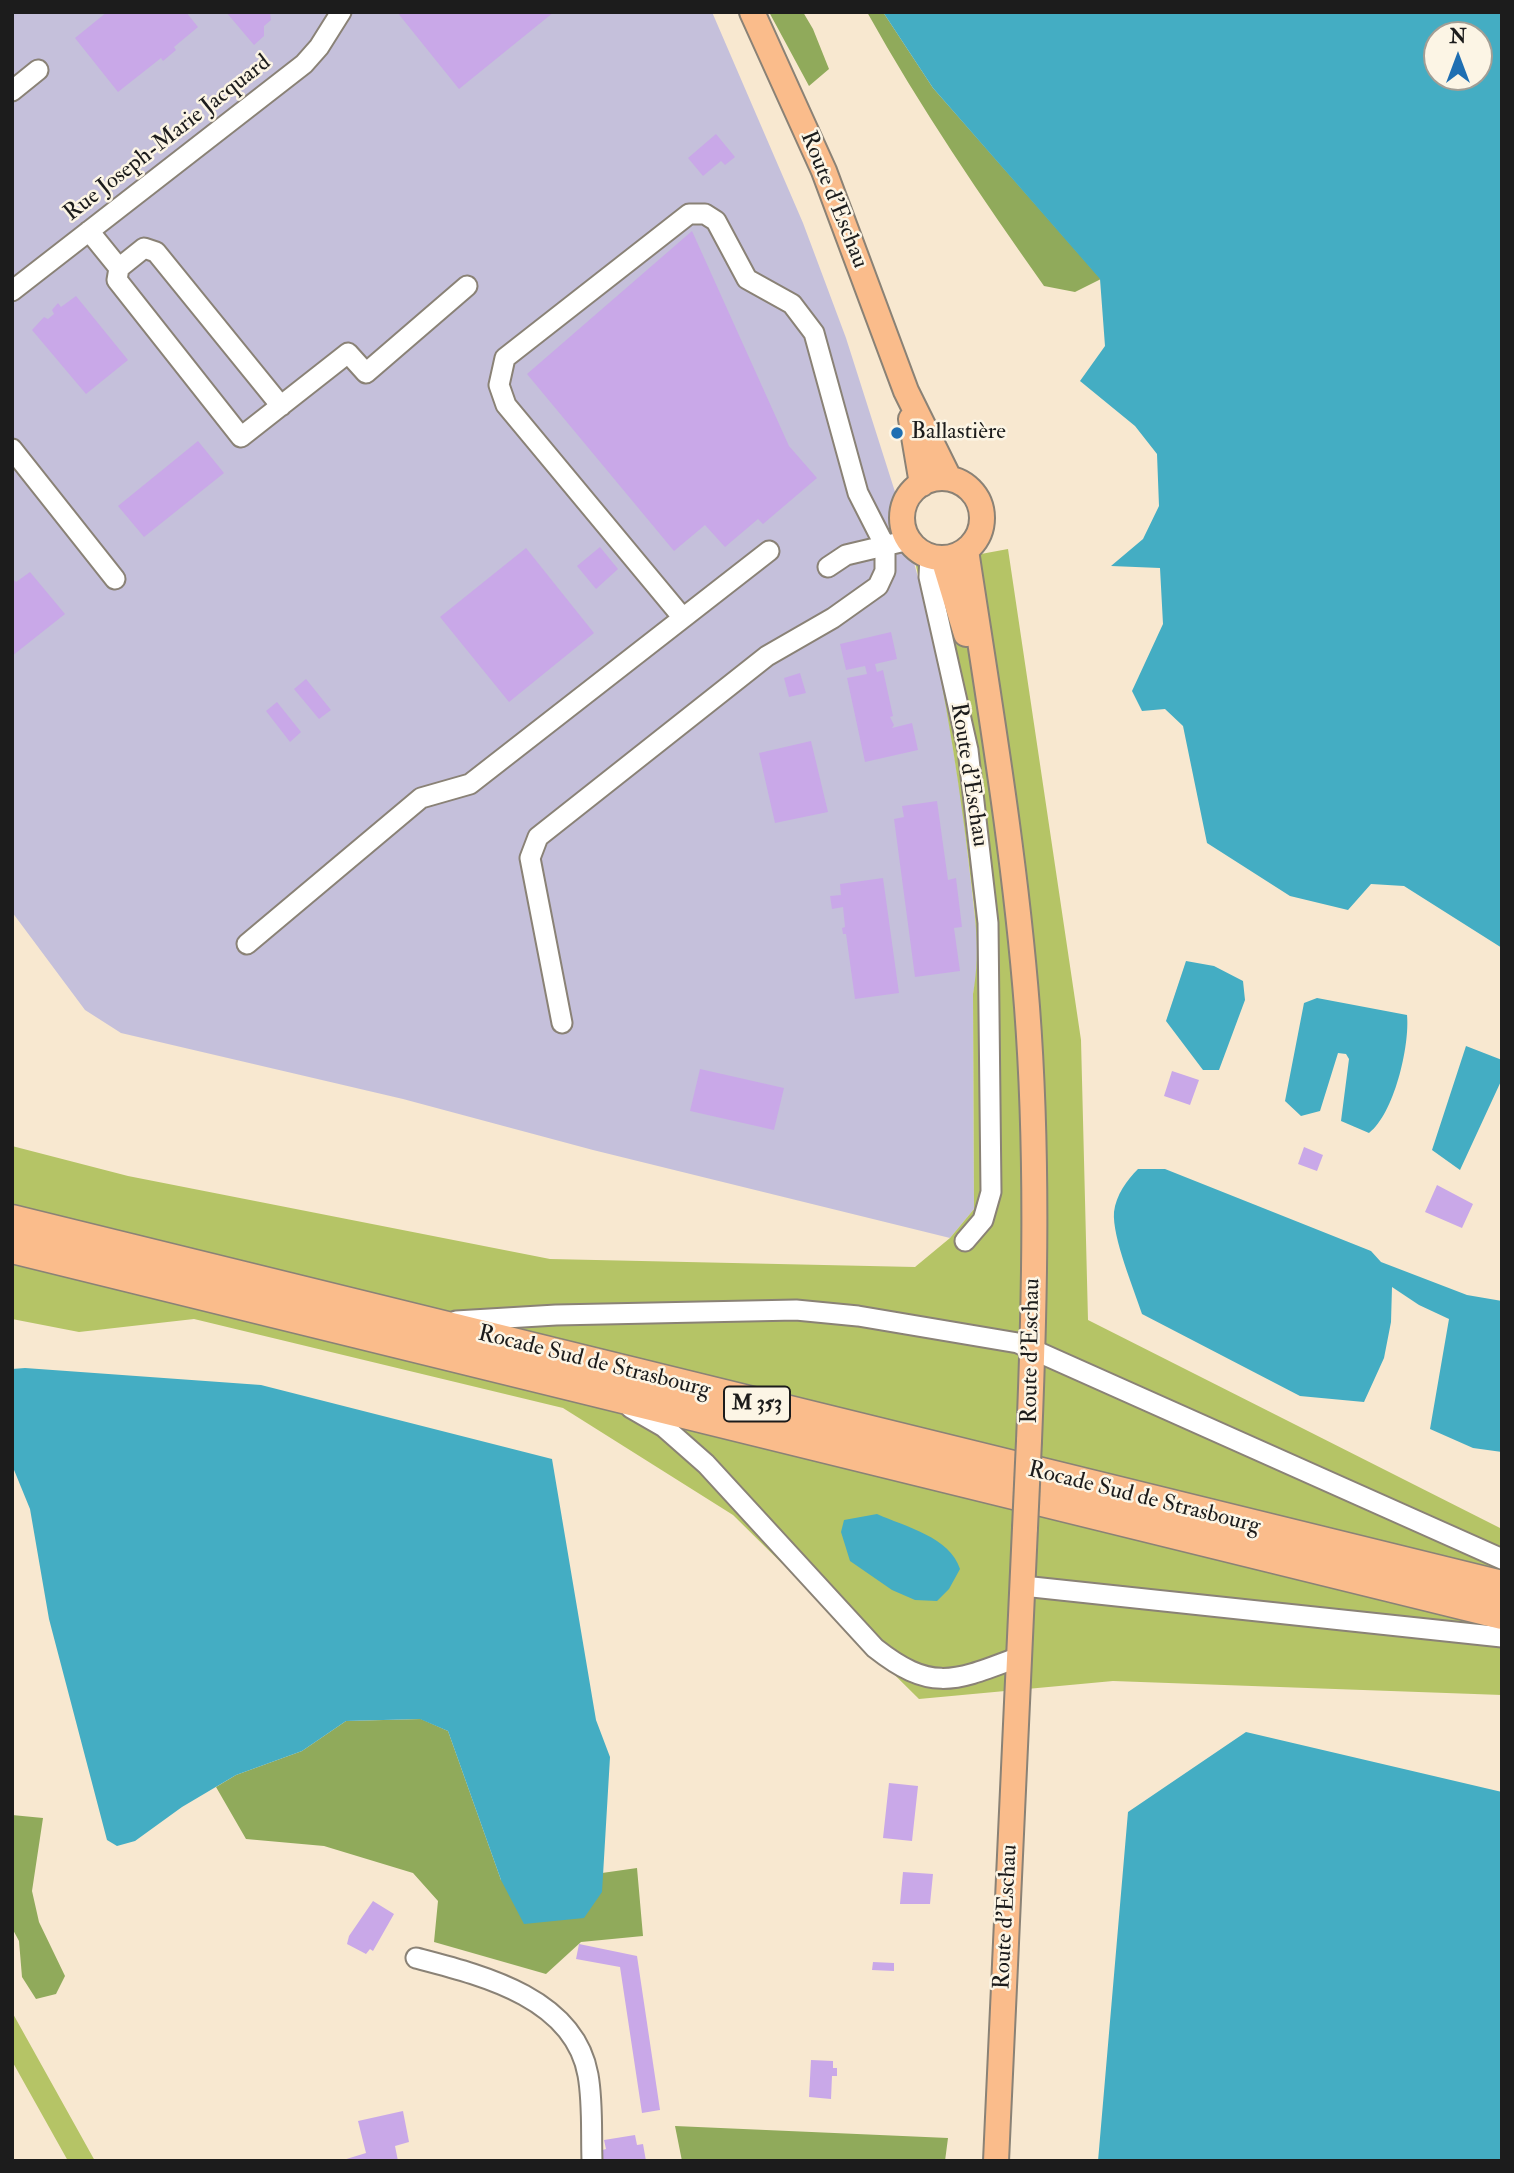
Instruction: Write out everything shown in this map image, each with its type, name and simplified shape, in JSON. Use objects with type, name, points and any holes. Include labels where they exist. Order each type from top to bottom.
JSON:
[{"type":"highway","name":"Rocade Sud de Strasbourg","points":[[12,1220],[1502,1587]]},
{"type":"highway","name":"Rocade Sud de Strasbourg","points":[[12,1248],[1502,1614]]},
{"type":"main road","name":"Route d'Eschau","points":[[752,12],[828,183],[906,391],[949,478]]},
{"type":"main road","name":"Route d'Eschau","points":[[906,391],[922,484]]},
{"type":"main road","points":[[949,478],[972,491],[982,515],[976,540],[946,554],[909,540],[902,516],[912,492],[922,484],[949,478]]},
{"type":"main road","name":"Route d'Eschau","points":[[946,554],[989,711],[1014,872],[1027,1007],[1035,1144],[1033,1350],[996,2161]]},
{"type":"street","name":"Rue Joseph-Marie Jacquard","points":[[12,291],[304,64],[333,28],[341,12]]},
{"type":"street","points":[[12,91],[38,70]]},
{"type":"street","points":[[562,1023],[530,858],[538,837],[767,656],[833,618],[878,586],[886,571],[885,546],[858,493],[814,333],[792,304],[747,279],[716,221],[705,214],[689,214],[505,358],[499,385],[506,405],[683,618]]},
{"type":"street","points":[[89,232],[119,268]]},
{"type":"street","points":[[281,406],[156,251],[144,248],[119,268],[117,279],[241,437],[281,406],[348,353],[366,373],[467,286]]},
{"type":"street","points":[[12,449],[115,579]]},
{"type":"street","points":[[828,567],[846,555],[909,540]]},
{"type":"street","points":[[247,944],[421,797],[470,784],[769,551]]},
{"type":"street","name":"Route d'Eschau","points":[[946,554],[929,577],[968,750],[990,969],[991,1192],[983,1220],[965,1241]]},
{"type":"street","points":[[427,1322],[555,1315],[796,1310],[858,1316],[1018,1343],[1502,1559]]},
{"type":"street","points":[[585,1389],[638,1410],[664,1427],[706,1464],[875,1648],[897,1666],[919,1677],[944,1680],[1019,1657]]},
{"type":"street","points":[[1023,1586],[1502,1637]]},
{"type":"street","points":[[416,1958],[490,1979],[539,2006],[568,2030],[583,2056],[588,2075],[592,2161]]},
{"type":"shaded area","points":[[12,12],[712,12],[803,223],[846,338],[896,495],[938,653],[962,805],[980,960],[973,994],[974,1209],[950,1238],[593,1150],[403,1099],[121,1033],[85,1010],[12,912]]},
{"type":"green space","points":[[769,12],[803,12],[813,29],[829,69],[809,86]]},
{"type":"green space","points":[[867,12],[883,12],[933,88],[1101,279],[1075,292],[1044,286],[952,151]]},
{"type":"green space","points":[[1008,549],[1081,1040],[1088,1320],[1502,1529],[1502,1695],[1113,1681],[919,1699],[733,1515],[563,1408],[194,1319],[79,1332],[12,1319],[12,1146],[128,1176],[550,1259],[915,1267],[950,1238],[974,1209],[973,994],[977,959],[974,908],[953,746],[933,638],[916,566]]},
{"type":"green space","points":[[421,1719],[448,1731],[501,1880],[602,1892],[602,1873],[637,1868],[643,1936],[581,1942],[546,1974],[434,1942],[438,1901],[413,1873],[324,1846],[246,1839],[216,1787],[236,1775],[302,1751],[346,1721]]},
{"type":"green space","points":[[12,1815],[43,1818],[32,1891],[39,1922],[65,1976],[56,1994],[36,1999],[22,1977],[19,1941],[12,1928]]},
{"type":"green space","points":[[12,2012],[95,2161],[68,2161],[12,2061]]},
{"type":"green space","points":[[675,2126],[948,2138],[945,2161],[682,2161]]},
{"type":"water","points":[[883,12],[1502,12],[1502,948],[1404,886],[1371,884],[1348,910],[1290,896],[1207,843],[1183,726],[1165,709],[1142,711],[1132,691],[1163,624],[1160,568],[1111,566],[1143,539],[1159,506],[1157,454],[1135,426],[1080,381],[1105,346],[1100,279],[933,88]]},
{"type":"water","points":[[1186,961],[1214,966],[1243,981],[1245,1000],[1219,1070],[1203,1070],[1166,1021]]},
{"type":"water","points":[[1317,998],[1407,1015],[1406,1044],[1399,1078],[1386,1111],[1369,1133],[1341,1121],[1349,1059],[1346,1054],[1338,1053],[1320,1111],[1301,1116],[1285,1101],[1304,1003]]},
{"type":"water","points":[[1466,1046],[1502,1060],[1502,1079],[1460,1170],[1432,1150]]},
{"type":"water","points":[[1138,1169],[1165,1169],[1371,1251],[1381,1262],[1467,1295],[1502,1301],[1502,1452],[1473,1448],[1430,1429],[1449,1319],[1419,1305],[1392,1287],[1391,1322],[1384,1358],[1364,1402],[1300,1396],[1142,1314],[1114,1223],[1117,1200]]},
{"type":"water","points":[[12,1369],[261,1385],[552,1459],[596,1720],[610,1757],[602,1892],[584,1918],[524,1924],[501,1880],[448,1731],[420,1719],[346,1721],[302,1751],[236,1775],[182,1807],[135,1841],[117,1846],[107,1840],[49,1619],[30,1509],[12,1465]]},
{"type":"water","points":[[877,1514],[926,1534],[955,1558],[960,1569],[949,1589],[937,1601],[915,1600],[892,1590],[850,1561],[841,1532],[844,1520]]},
{"type":"water","points":[[1246,1732],[1502,1792],[1502,2161],[1098,2161],[1128,1812]]},
{"type":"building","points":[[107,12],[186,12],[198,27],[174,47],[176,50],[163,61],[161,58],[118,92],[75,38]]},
{"type":"building","points":[[226,12],[270,12],[271,20],[264,26],[264,36],[254,45]]},
{"type":"building","points":[[397,12],[554,12],[459,89]]},
{"type":"building","points":[[716,134],[735,157],[725,165],[721,161],[703,176],[688,158]]},
{"type":"building","points":[[692,231],[789,446],[817,478],[763,524],[758,519],[725,547],[705,525],[674,551],[527,374]]},
{"type":"building","points":[[76,296],[128,360],[86,394],[32,330],[44,317],[48,319],[54,314],[52,310],[58,303],[61,307]]},
{"type":"building","points":[[198,441],[224,473],[144,537],[118,506]]},
{"type":"building","points":[[600,547],[618,569],[596,589],[577,566]]},
{"type":"building","points":[[526,548],[594,633],[509,702],[440,617]]},
{"type":"building","points":[[30,572],[65,614],[12,656],[12,578],[16,582]]},
{"type":"building","points":[[891,632],[897,659],[875,664],[877,672],[883,670],[893,716],[890,717],[894,725],[892,728],[912,723],[918,750],[865,762],[847,678],[867,674],[865,666],[846,670],[840,644]]},
{"type":"building","points":[[800,673],[806,693],[789,697],[784,678]]},
{"type":"building","points":[[306,679],[331,710],[319,719],[294,689]]},
{"type":"building","points":[[277,702],[301,732],[290,742],[266,711]]},
{"type":"building","points":[[811,741],[828,812],[775,823],[759,753]]},
{"type":"building","points":[[937,801],[948,880],[956,878],[962,927],[954,928],[960,971],[915,977],[894,819],[904,817],[902,806]]},
{"type":"building","points":[[883,878],[899,993],[855,999],[846,934],[843,934],[842,928],[845,927],[843,907],[832,909],[830,896],[841,895],[840,884]]},
{"type":"building","points":[[700,1069],[784,1088],[774,1130],[690,1111]]},
{"type":"building","points":[[1172,1071],[1199,1080],[1190,1105],[1164,1096]]},
{"type":"building","points":[[1304,1147],[1323,1155],[1317,1171],[1298,1164]]},
{"type":"building","points":[[1437,1185],[1473,1204],[1462,1228],[1425,1212]]},
{"type":"building","points":[[889,1783],[918,1786],[912,1841],[883,1838]]},
{"type":"building","points":[[903,1872],[933,1874],[930,1904],[900,1904]]},
{"type":"building","points":[[373,1901],[394,1914],[373,1951],[370,1949],[366,1954],[347,1944],[349,1936]]},
{"type":"building","points":[[579,1944],[637,1956],[660,2110],[642,2113],[620,1967],[576,1959]]},
{"type":"building","points":[[873,1962],[894,1963],[894,1971],[872,1970]]},
{"type":"building","points":[[811,2060],[833,2061],[833,2068],[837,2068],[837,2076],[832,2076],[831,2099],[809,2097]]},
{"type":"building","points":[[403,2111],[409,2142],[395,2146],[398,2161],[340,2161],[366,2153],[358,2121]]},
{"type":"building","points":[[635,2135],[637,2145],[643,2144],[646,2161],[601,2161],[599,2151],[606,2149],[604,2140]]},
{"type":"place","name":"Ballastière","points":[[897,433]]}]
